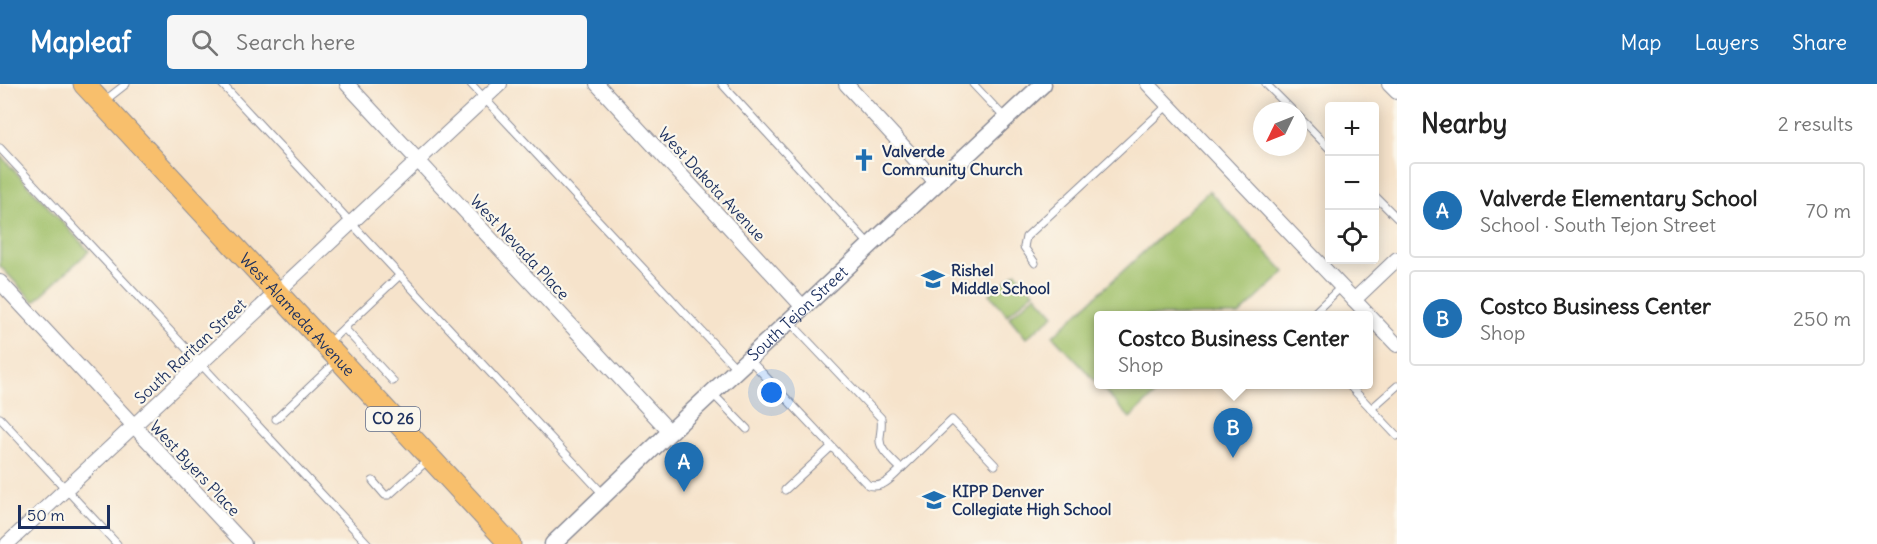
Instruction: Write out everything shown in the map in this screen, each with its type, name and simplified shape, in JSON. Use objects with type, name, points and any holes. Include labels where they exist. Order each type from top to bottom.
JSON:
[{"type":"main road","name":"West Alameda Avenue","points":[[84,84],[510,544]]},
{"type":"street","name":"West Nevada Place","points":[[346,84],[670,432]]},
{"type":"street","name":"South Raritan Street","points":[[7,544],[500,84]]},
{"type":"street","name":"West Dakota Avenue","points":[[597,84],[803,307]]},
{"type":"street","points":[[846,84],[937,183]]},
{"type":"street","name":"South Tejon Street","points":[[553,544],[1043,84]]},
{"type":"street","points":[[1148,84],[1365,311]]},
{"type":"street","points":[[1389,84],[1397,92]]},
{"type":"street","points":[[1354,300],[1397,259]]},
{"type":"street","name":"West Byers Place","points":[[0,282],[244,544]]},
{"type":"street","points":[[1373,320],[1397,345]]},
{"type":"lane","points":[[101,103],[126,84]]},
{"type":"lane","points":[[222,84],[604,495]]},
{"type":"lane","points":[[471,84],[743,364],[868,485],[877,487],[884,484],[952,420],[995,465]]},
{"type":"lane","points":[[722,84],[870,245]]},
{"type":"lane","points":[[973,84],[1006,119]]},
{"type":"lane","points":[[1266,84],[1284,102]]},
{"type":"lane","points":[[1035,263],[1024,246],[1026,237],[1168,105]]},
{"type":"lane","points":[[1307,126],[1325,145]]},
{"type":"lane","points":[[0,148],[368,544]]},
{"type":"lane","points":[[1379,200],[1397,218]]},
{"type":"lane","points":[[276,419],[332,353],[344,328],[400,275]]},
{"type":"lane","points":[[1315,311],[1341,287]]},
{"type":"lane","points":[[789,321],[880,418],[882,427],[880,443],[883,450],[901,469]]},
{"type":"lane","points":[[344,328],[393,381]]},
{"type":"lane","points":[[1371,409],[1397,386]]},
{"type":"lane","points":[[1353,389],[1397,436]]},
{"type":"lane","points":[[712,393],[747,429]]},
{"type":"lane","points":[[0,418],[117,544]]},
{"type":"lane","points":[[785,490],[831,447]]},
{"type":"lane","points":[[373,481],[386,495],[389,495],[430,458]]},
{"type":"green space","points":[[0,155],[89,251],[34,302],[0,266]]},
{"type":"green space","points":[[1209,191],[1285,272],[1243,311],[1094,311],[1094,380],[1053,336]]},
{"type":"green space","points":[[1016,272],[1034,292],[1007,315],[990,294]]},
{"type":"green space","points":[[1036,295],[1054,315],[1026,338],[1009,317]]},
{"type":"green space","points":[[1103,389],[1161,389],[1130,418]]},
{"type":"place","name":"Valverde Community Church","points":[[864,160]]},
{"type":"place","name":"Rishel Middle School","points":[[933,279]]},
{"type":"place","name":"Costco Business Center","points":[[1233,458]]},
{"type":"place","name":"Valverde Elementary School","points":[[684,492]]},
{"type":"place","name":"KIPP Denver Collegiate High School","points":[[934,500]]}]
